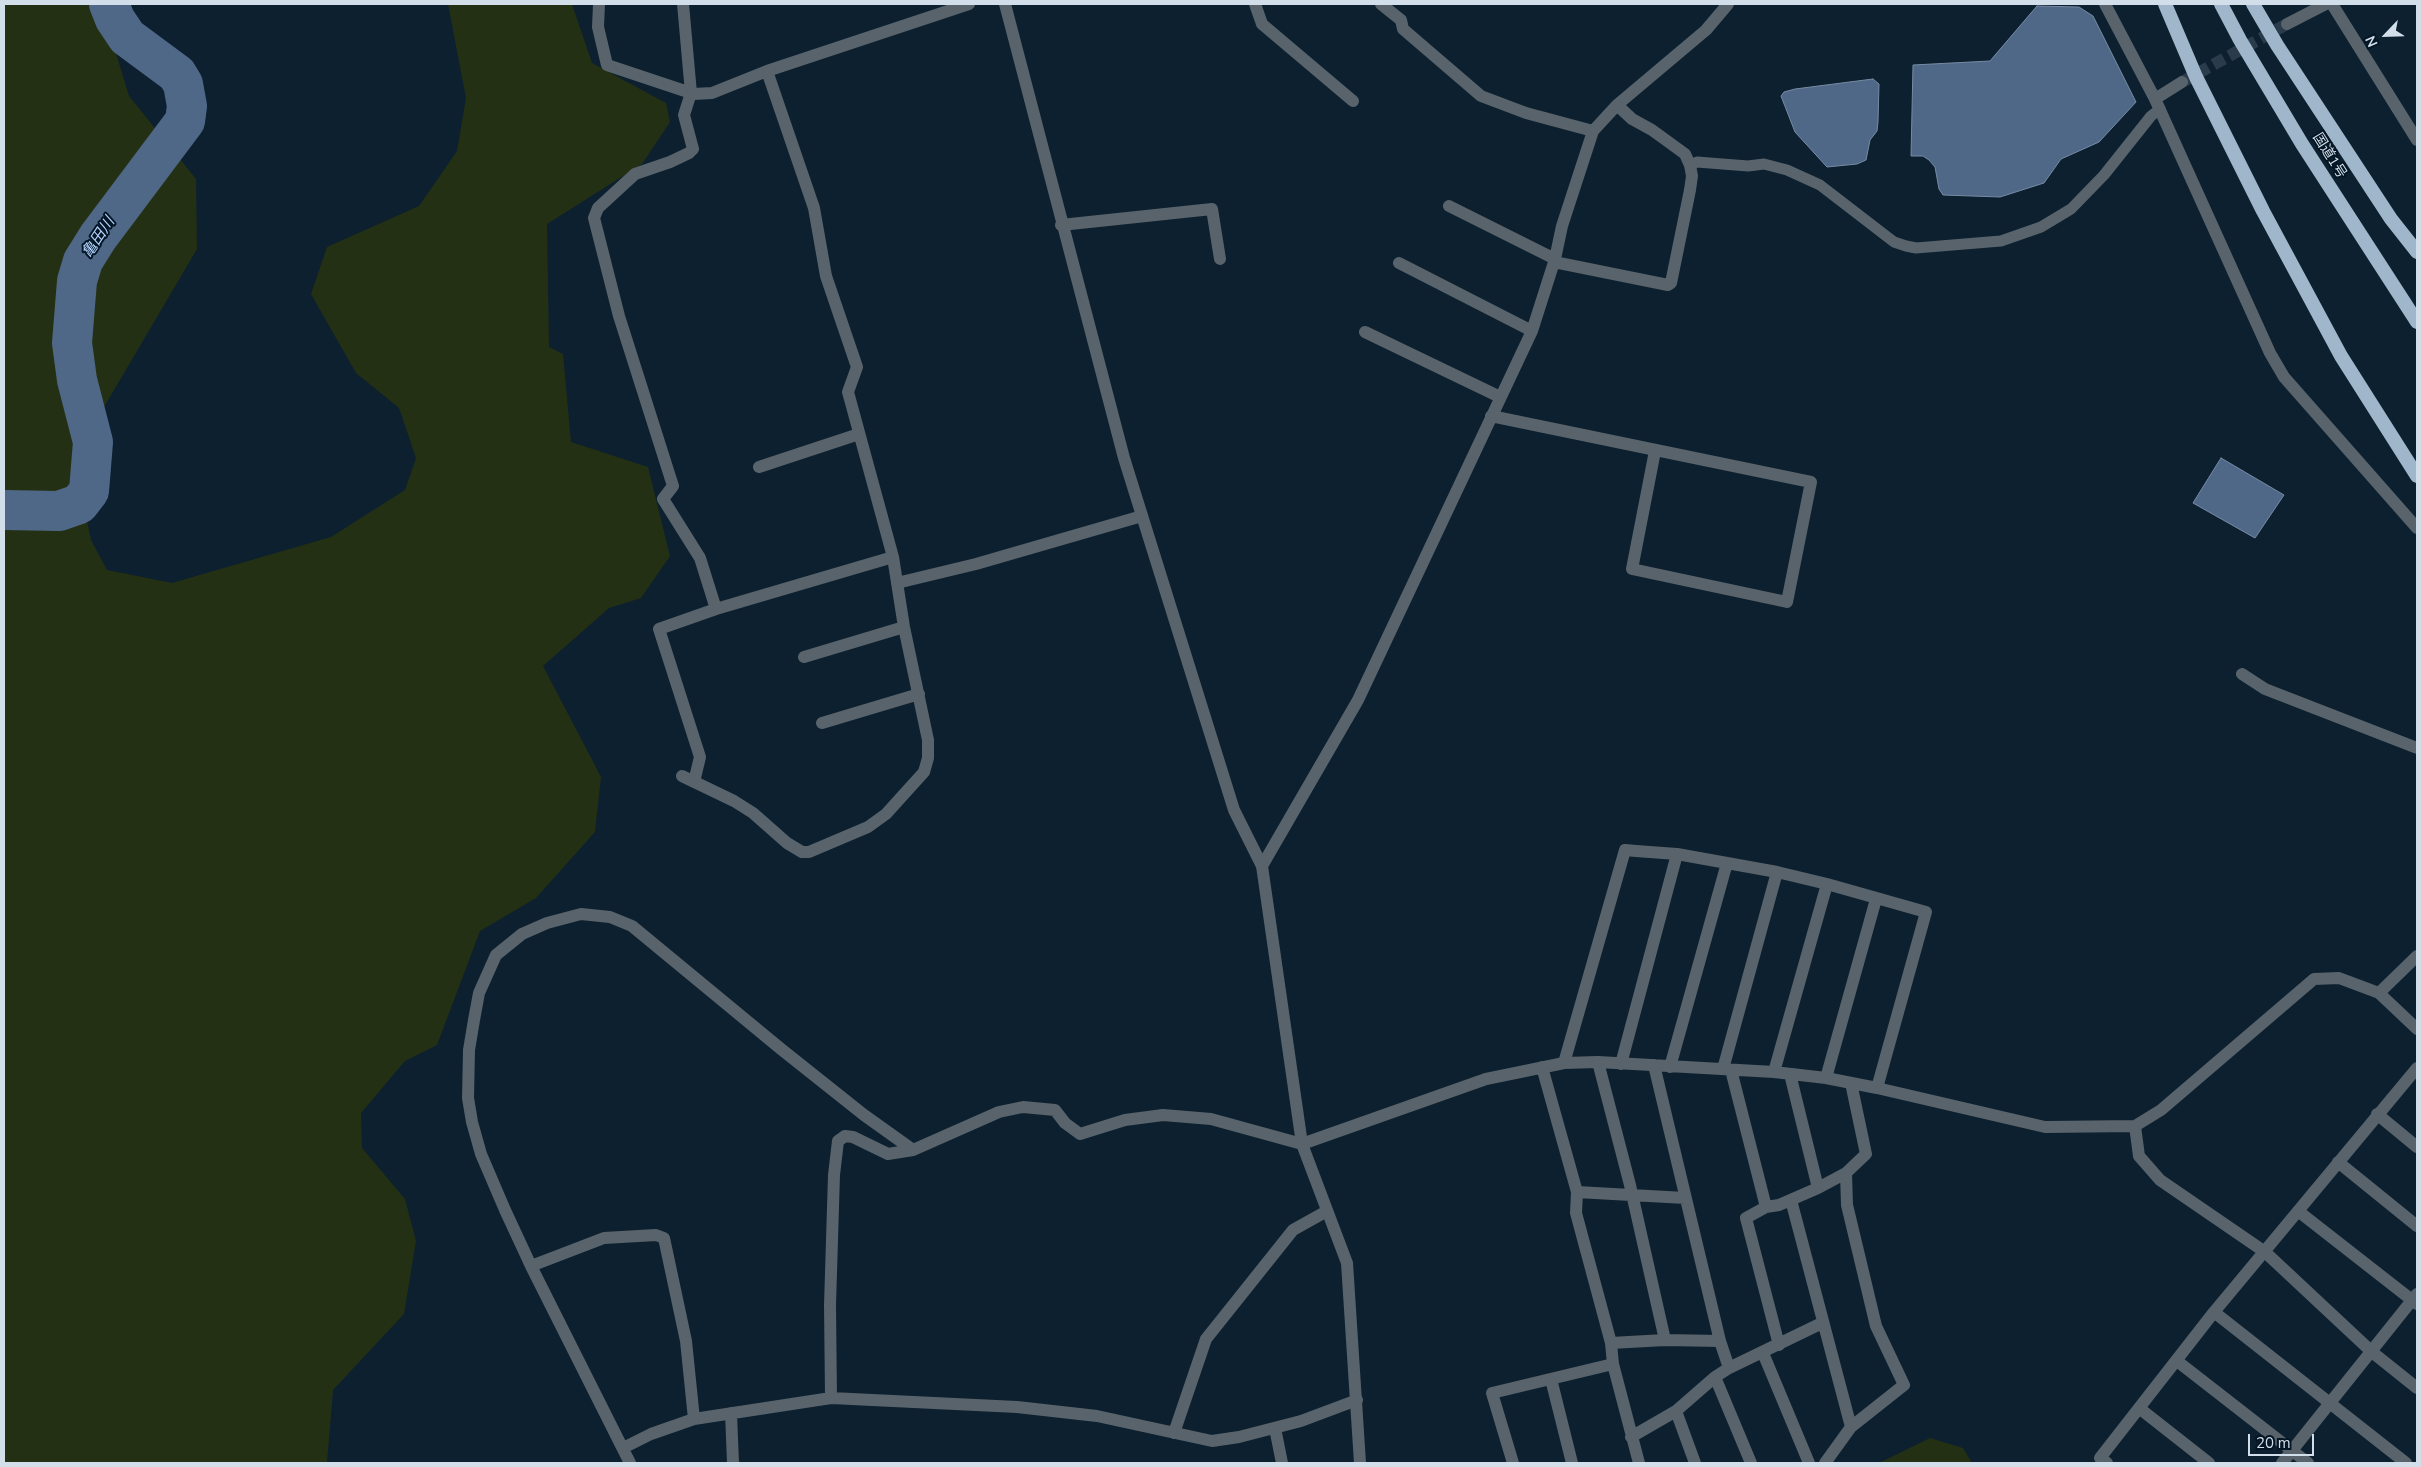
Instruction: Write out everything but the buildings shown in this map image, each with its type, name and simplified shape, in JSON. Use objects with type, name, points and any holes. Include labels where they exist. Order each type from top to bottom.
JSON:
[{"type":"highway","points":[[2165,4],[2196,77],[2267,220],[2341,356],[2417,476]]},
{"type":"highway","name":"国道1号","points":[[2221,4],[2302,144],[2417,322]]},
{"type":"highway","points":[[2253,4],[2277,45],[2386,211],[2417,252]]},
{"type":"street","points":[[598,4],[598,27],[608,65],[691,93],[712,93],[767,71],[969,4]]},
{"type":"street","points":[[683,4],[691,93],[684,115],[693,149],[689,153],[670,162],[635,174],[598,208],[594,218],[619,316],[673,486],[663,499],[700,558],[716,609]]},
{"type":"street","points":[[1005,4],[1061,225],[1121,448],[1234,810],[1262,866],[1302,1144],[1347,1262],[1360,1463]]},
{"type":"street","points":[[1255,4],[1262,24],[1353,101]]},
{"type":"street","points":[[1381,4],[1400,20],[1403,29],[1482,96],[1526,113],[1593,131]]},
{"type":"street","points":[[1262,866],[1358,700],[1532,332],[1555,261],[1562,226],[1593,131],[1617,105],[1706,30],[1728,4]]},
{"type":"street","points":[[2105,4],[2157,104],[2270,353],[2284,378],[2417,528]]},
{"type":"street","points":[[2287,24],[2326,4]]},
{"type":"street","points":[[2332,4],[2417,140]]},
{"type":"street","points":[[682,776],[754,813],[787,843],[802,852],[820,848],[868,827],[886,814],[924,772],[928,758],[928,740],[904,626],[893,557],[848,392],[857,367],[826,276],[814,208],[788,136],[788,127],[767,71]]},
{"type":"street","points":[[2157,104],[2182,82]]},
{"type":"street","points":[[1449,206],[1555,261],[1668,284],[1671,283],[1690,190],[1692,176],[1690,165],[1684,154],[1652,130],[1632,119],[1617,105]]},
{"type":"street","points":[[1061,225],[1212,209],[1220,259]]},
{"type":"street","points":[[1400,263],[1532,332]]},
{"type":"street","points":[[1366,332],[1500,397]]},
{"type":"street","points":[[1491,416],[1812,482],[1787,602],[1632,569],[1655,451]]},
{"type":"street","points":[[760,467],[859,434]]},
{"type":"street","points":[[898,583],[976,564],[1142,516]]},
{"type":"street","points":[[694,782],[700,757],[659,629],[716,609],[893,557]]},
{"type":"street","points":[[804,657],[904,626]]},
{"type":"street","points":[[2242,674],[2266,689],[2417,748]]},
{"type":"street","points":[[822,723],[919,694]]},
{"type":"street","points":[[1564,1063],[1625,850],[1677,854],[1777,872],[1926,912],[1877,1088]]},
{"type":"street","points":[[1621,1064],[1677,854]]},
{"type":"street","points":[[1670,1067],[1727,863]]},
{"type":"street","points":[[1766,1207],[1727,1070],[1777,872]]},
{"type":"street","points":[[1774,1072],[1827,884]]},
{"type":"street","points":[[1826,1078],[1876,898]]},
{"type":"street","points":[[630,1463],[531,1266],[481,1154],[472,1122],[468,1069],[479,993],[496,955],[522,934],[547,923],[581,914],[610,917],[632,926],[781,1050],[912,1150]]},
{"type":"street","points":[[2379,992],[2417,956]]},
{"type":"street","points":[[831,1398],[830,1305],[834,1175],[838,1141],[845,1136],[853,1136],[888,1154],[912,1150],[1000,1112],[1023,1107],[1055,1110],[1065,1123],[1080,1134],[1125,1120],[1164,1116],[1211,1119],[1302,1144],[1486,1079],[1564,1063],[1598,1062],[1774,1072],[1826,1078],[2046,1127],[2135,1126],[2160,1110],[2314,979],[2339,978],[2379,992],[2417,1029]]},
{"type":"street","points":[[1598,1062],[1632,1196],[1665,1340]]},
{"type":"street","points":[[1654,1066],[1720,1342],[1729,1368]]},
{"type":"street","points":[[1542,1067],[1577,1192],[1576,1213],[1611,1342],[1613,1364],[1639,1463]]},
{"type":"street","points":[[2100,1461],[2214,1312],[2417,1068]]},
{"type":"street","points":[[1790,1074],[1818,1188]]},
{"type":"street","points":[[1779,1345],[1746,1218],[1766,1207],[1791,1200],[1818,1188],[1846,1173],[1866,1154],[1851,1083]]},
{"type":"street","points":[[2377,1114],[2417,1147]]},
{"type":"street","points":[[2135,1126],[2138,1156],[2160,1180],[2265,1252],[2372,1352],[2417,1388]]},
{"type":"street","points":[[2338,1162],[2417,1226]]},
{"type":"street","points":[[1825,1463],[1851,1427],[1904,1385],[1876,1326],[1847,1205],[1846,1173]]},
{"type":"street","points":[[1577,1192],[1685,1198]]},
{"type":"street","points":[[1791,1200],[1851,1427]]},
{"type":"street","points":[[1174,1433],[1206,1339],[1293,1230],[1327,1211]]},
{"type":"street","points":[[2282,1463],[2416,1300],[2298,1211]]},
{"type":"street","points":[[531,1266],[604,1238],[656,1235],[664,1238],[686,1341],[694,1419]]},
{"type":"street","points":[[2214,1312],[2406,1463]]},
{"type":"street","points":[[1631,1437],[1676,1411],[1715,1377],[1729,1368],[1822,1323]]},
{"type":"street","points":[[1611,1342],[1665,1340],[1720,1342]]},
{"type":"street","points":[[1763,1353],[1809,1463]]},
{"type":"street","points":[[2177,1361],[2308,1463]]},
{"type":"street","points":[[1513,1463],[1492,1393],[1613,1364]]},
{"type":"street","points":[[1715,1377],[1751,1463]]},
{"type":"street","points":[[1551,1379],[1572,1463]]},
{"type":"street","points":[[623,1448],[651,1434],[694,1419],[831,1398],[1017,1407],[1098,1416],[1212,1441],[1301,1422],[1357,1400]]},
{"type":"street","points":[[2139,1408],[2209,1463]]},
{"type":"street","points":[[1676,1411],[1695,1463]]},
{"type":"street","points":[[731,1413],[733,1463]]},
{"type":"street","points":[[1275,1428],[1282,1463]]},
{"type":"lane","points":[[1690,165],[1697,162],[1748,166],[1764,164],[1787,170],[1820,185],[1894,242],[1906,246],[1916,248],[2001,242],[2041,227],[2071,209],[2104,175],[2151,116],[2157,104]]},
{"type":"green space","points":[[4,4],[101,4],[129,96],[196,179],[197,249],[74,458],[91,540],[107,570],[172,583],[331,537],[405,490],[416,458],[399,408],[356,373],[311,294],[327,247],[419,206],[457,151],[466,98],[448,4],[572,4],[592,63],[666,103],[670,122],[642,164],[547,224],[549,347],[563,354],[571,442],[648,467],[670,556],[641,598],[609,608],[543,666],[601,777],[595,832],[536,898],[480,931],[437,1045],[405,1061],[361,1113],[362,1148],[405,1199],[416,1241],[404,1314],[333,1390],[327,1463],[4,1463]]},
{"type":"green space","points":[[1930,1438],[1963,1448],[1972,1463],[1879,1463]]},
{"type":"water","points":[[2037,6],[2079,7],[2093,16],[2136,102],[2099,142],[2061,159],[2044,183],[2000,197],[1943,195],[1939,189],[1935,167],[1923,156],[1911,156],[1913,65],[1990,61]]},
{"type":"water","points":[[1873,79],[1879,84],[1878,122],[1877,131],[1870,140],[1866,160],[1857,164],[1827,167],[1795,132],[1781,96],[1784,92],[1795,89]]},
{"type":"water","points":[[2221,458],[2284,495],[2255,538],[2193,503]]},
{"type":"waterway","name":"亀田川","points":[[4,510],[59,511],[79,504],[89,491],[93,442],[77,380],[72,343],[77,281],[83,261],[98,237],[185,121],[187,106],[183,84],[177,74],[127,37],[115,19],[109,4]]},
{"type":"tunnel","points":[[2182,82],[2287,24]]}]
